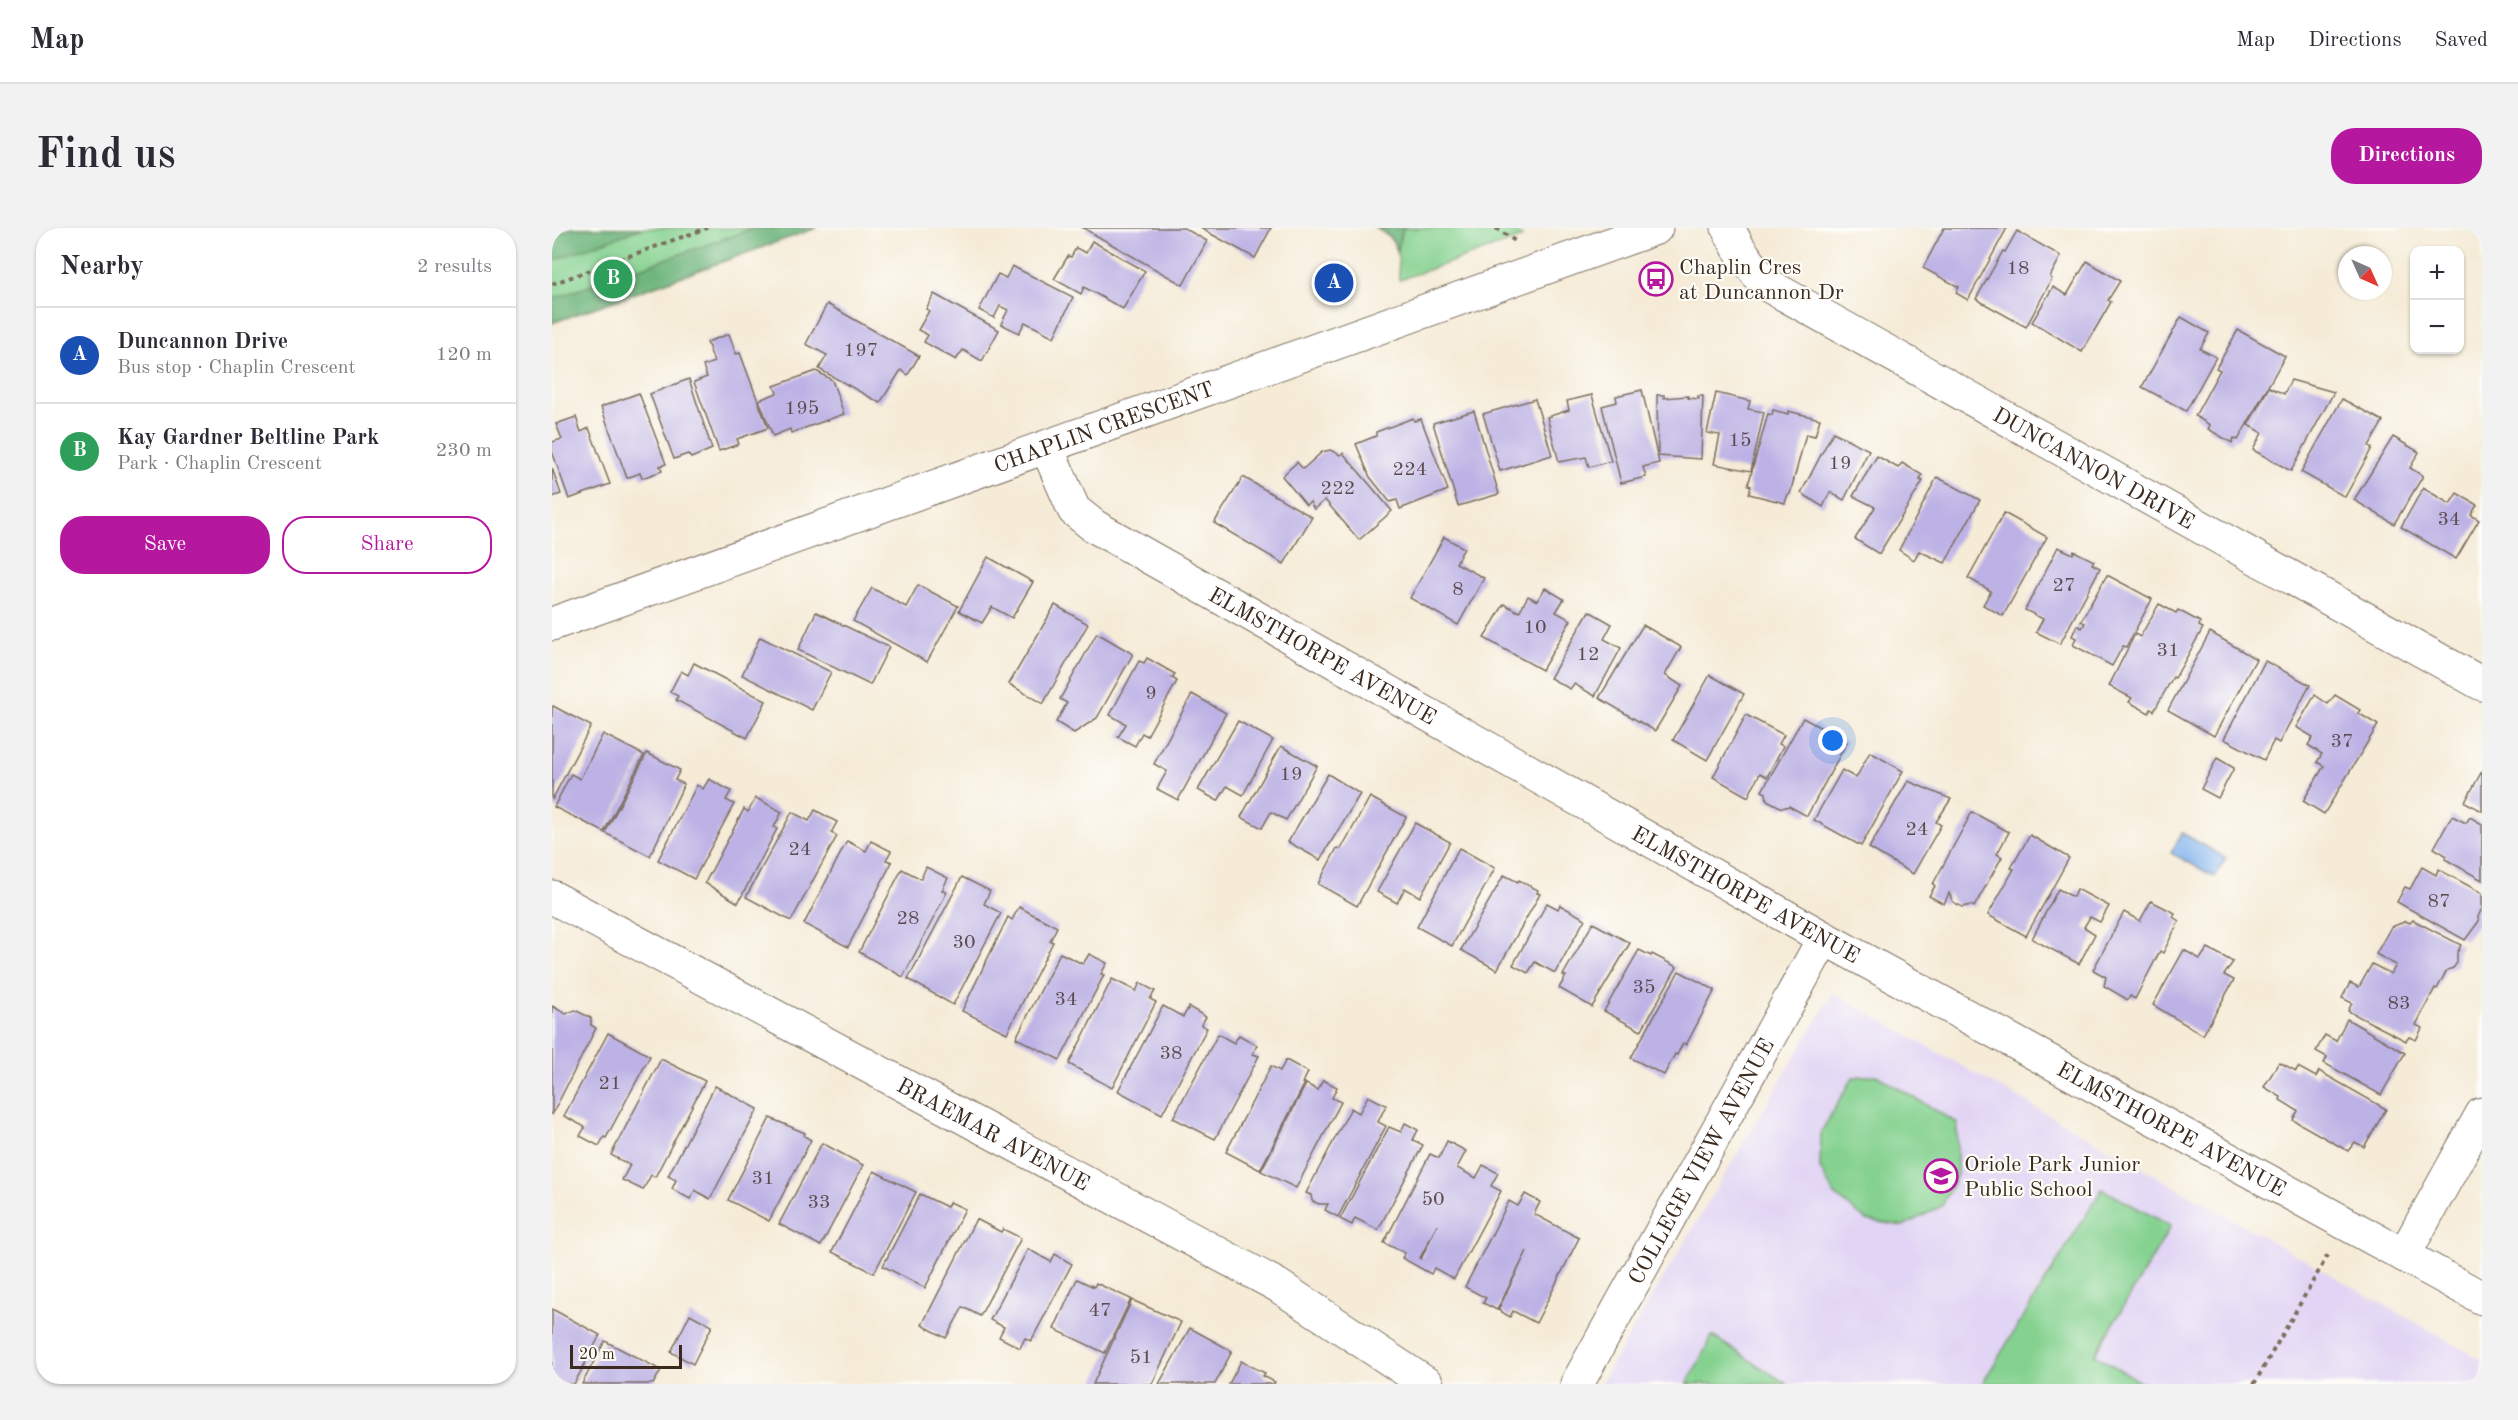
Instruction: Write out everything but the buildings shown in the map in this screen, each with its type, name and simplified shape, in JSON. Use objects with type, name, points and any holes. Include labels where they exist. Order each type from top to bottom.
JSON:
[{"type":"street","name":"CHAPLIN CRESCENT","points":[[552,624],[1656,228]]},
{"type":"street","name":"DUNCANNON DRIVE","points":[[1728,228],[1738,247],[1764,283],[2482,684]]},
{"type":"street","name":"ELMSTHORPE AVENUE","points":[[1047,448],[1074,510],[1094,526],[1824,938],[2482,1298]]},
{"type":"street","name":"BRAEMAR AVENUE","points":[[552,897],[1277,1285],[1426,1384]]},
{"type":"street","name":"COLLEGE VIEW AVENUE","points":[[1577,1384],[1824,938]]},
{"type":"street","points":[[2404,1255],[2482,1114]]},
{"type":"path","points":[[552,284],[707,228]]},
{"type":"path","points":[[2253,1384],[2346,1223]]},
{"type":"shaded area","name":"Oriole Park Junior Public School","points":[[1833,993],[2482,1360],[2482,1384],[1600,1384]]},
{"type":"green space","points":[[572,228],[816,228],[552,323],[552,235]]},
{"type":"green space","points":[[572,228],[642,228],[552,261],[552,235]]},
{"type":"green space","points":[[754,228],[816,228],[552,323],[552,299]]},
{"type":"green space","points":[[1376,228],[1510,228],[1523,237],[1399,280],[1398,256],[1394,244],[1390,238]]},
{"type":"green space","points":[[1376,228],[1403,228],[1398,250],[1389,236]]},
{"type":"green space","points":[[1876,1075],[1957,1123],[1957,1175],[1942,1206],[1903,1226],[1866,1220],[1834,1194],[1820,1168],[1821,1132],[1853,1077]]},
{"type":"green space","points":[[2102,1189],[2171,1226],[2095,1355],[2144,1384],[1982,1384]]},
{"type":"green space","points":[[1712,1336],[1787,1384],[1687,1384]]},
{"type":"water","points":[[2182,833],[2226,858],[2215,877],[2171,853]]},
{"type":"place","name":"Kay Gardner Beltline Park","points":[[613,279]]},
{"type":"place","name":"Chaplin Cres at Duncannon Dr","points":[[1656,279]]},
{"type":"place","name":"Duncannon Drive","points":[[1334,283]]},
{"type":"place","name":"Oriole Park Junior Public School","points":[[1941,1176]]}]
